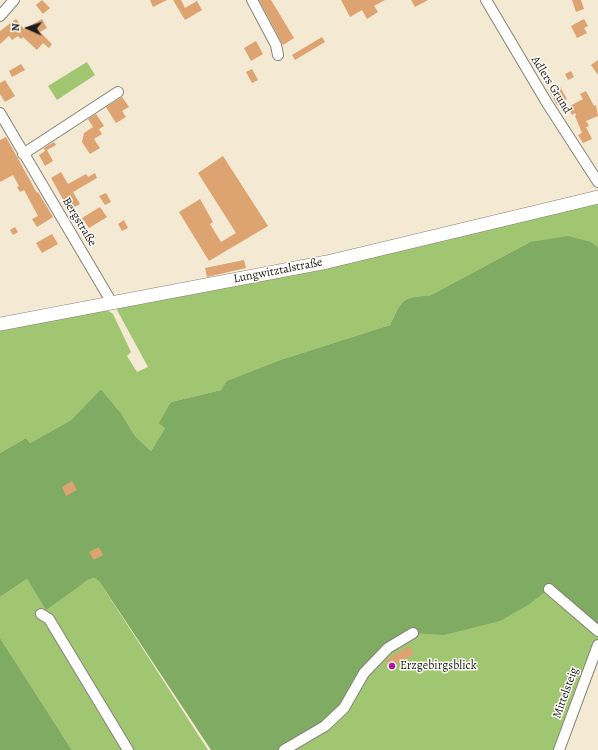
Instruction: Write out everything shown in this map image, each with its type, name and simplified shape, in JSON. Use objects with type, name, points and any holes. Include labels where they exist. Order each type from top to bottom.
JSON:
[{"type":"main road","name":"Lungwitztalstraße","points":[[0,324],[334,261],[598,197]]},
{"type":"street","points":[[0,16],[14,0]]},
{"type":"street","points":[[252,0],[276,45],[278,55]]},
{"type":"street","name":"Adlers Grund","points":[[486,0],[547,103],[598,182]]},
{"type":"street","points":[[23,154],[118,92]]},
{"type":"street","name":"Bergstraße","points":[[0,113],[112,303]]},
{"type":"street","points":[[549,589],[598,631]]},
{"type":"street","points":[[40,614],[49,620],[128,750]]},
{"type":"street","points":[[284,750],[325,726],[344,708],[364,674],[388,648],[413,633]]},
{"type":"street","name":"Mittelsteig","points":[[559,750],[598,645]]},
{"type":"green space","points":[[87,62],[95,75],[57,100],[48,86]]},
{"type":"green space","points":[[598,202],[598,247],[591,242],[530,242],[429,296],[420,296],[407,299],[400,306],[390,325],[280,360],[228,381],[221,390],[171,402],[165,428],[151,451],[135,436],[121,413],[101,389],[71,420],[30,443],[26,438],[0,453],[0,330],[107,310],[113,314],[131,352],[127,356],[137,372],[148,367],[117,310],[119,307]]},
{"type":"green space","points":[[568,236],[591,242],[598,247],[598,631],[549,589],[528,605],[500,621],[444,635],[413,633],[388,648],[344,708],[284,750],[211,750],[99,581],[94,578],[88,580],[46,610],[27,579],[0,597],[0,453],[26,438],[30,443],[71,420],[101,389],[121,413],[135,436],[151,451],[165,428],[159,423],[171,402],[221,390],[227,381],[280,360],[390,325],[400,306],[407,299],[420,296],[429,296],[530,242]]},
{"type":"green space","points":[[94,578],[99,581],[208,750],[72,750],[0,638],[0,597],[27,579],[46,609],[88,580]]},
{"type":"green space","points":[[549,589],[598,631],[598,645],[559,750],[284,750],[364,673],[413,633]]},
{"type":"green space","points":[[0,638],[72,750],[0,750]]},
{"type":"building","points":[[42,0],[50,8],[43,14],[36,5]]},
{"type":"building","points":[[150,0],[167,0],[153,7]]},
{"type":"building","points":[[173,0],[181,0],[185,8],[197,1],[202,10],[185,20]]},
{"type":"building","points":[[259,0],[271,0],[294,38],[283,45]]},
{"type":"building","points":[[341,0],[385,0],[374,6],[378,12],[367,19],[362,10],[350,17]]},
{"type":"building","points":[[411,0],[428,0],[415,7]]},
{"type":"building","points":[[572,0],[581,0],[584,9],[576,12]]},
{"type":"building","points":[[16,19],[24,29],[42,19],[47,28],[40,32],[52,44],[49,48],[43,43],[37,50],[23,37],[21,39],[18,36],[12,40],[9,36],[0,44],[0,31]]},
{"type":"building","points":[[584,19],[588,26],[584,28],[587,33],[577,38],[571,26]]},
{"type":"building","points":[[322,37],[325,42],[295,60],[292,55]]},
{"type":"building","points":[[256,41],[263,54],[251,61],[244,48]]},
{"type":"building","points":[[598,60],[598,75],[591,65]]},
{"type":"building","points":[[21,64],[25,70],[12,77],[9,71]]},
{"type":"building","points":[[252,69],[258,80],[252,83],[246,72]]},
{"type":"building","points":[[571,71],[574,77],[568,80],[565,74]]},
{"type":"building","points":[[5,80],[15,96],[5,102],[0,94],[0,83]]},
{"type":"building","points":[[555,87],[556,89],[560,87],[567,99],[557,105],[549,90]]},
{"type":"building","points":[[586,91],[594,106],[596,105],[598,116],[586,121],[589,126],[586,127],[592,139],[583,143],[578,135],[582,133],[575,116],[576,115],[575,113],[572,115],[568,107],[583,99],[580,94]]},
{"type":"building","points":[[122,97],[129,107],[122,111],[126,117],[116,123],[106,107]]},
{"type":"building","points":[[96,114],[104,126],[99,129],[102,134],[94,139],[100,148],[90,154],[82,142],[84,133],[93,127],[88,119]]},
{"type":"building","points":[[6,137],[37,193],[38,192],[53,217],[37,227],[32,219],[38,216],[24,190],[20,192],[17,187],[19,186],[13,175],[0,182],[0,140]]},
{"type":"building","points":[[54,142],[56,145],[47,150],[53,161],[45,166],[39,155],[45,151],[44,148]]},
{"type":"building","points":[[223,156],[268,226],[209,261],[179,212],[200,199],[213,222],[210,224],[221,242],[236,233],[198,173]]},
{"type":"building","points":[[61,172],[68,184],[86,174],[88,177],[95,173],[97,178],[73,192],[80,204],[69,210],[51,178]]},
{"type":"building","points":[[106,193],[111,202],[105,205],[99,196]]},
{"type":"building","points":[[100,207],[107,217],[89,228],[82,218]]},
{"type":"building","points":[[124,220],[128,228],[122,231],[118,224]]},
{"type":"building","points":[[15,227],[18,232],[13,235],[10,230]]},
{"type":"building","points":[[52,234],[58,244],[42,253],[36,243]]},
{"type":"building","points":[[244,260],[246,268],[207,277],[205,268]]},
{"type":"building","points":[[72,481],[77,490],[66,496],[62,487]]},
{"type":"building","points":[[99,547],[103,555],[94,560],[89,552]]},
{"type":"building","points":[[409,646],[414,654],[406,659],[408,662],[402,666],[400,662],[391,668],[386,660]]},
{"type":"place","name":"Erzgebirgsblick","points":[[392,666]]}]
